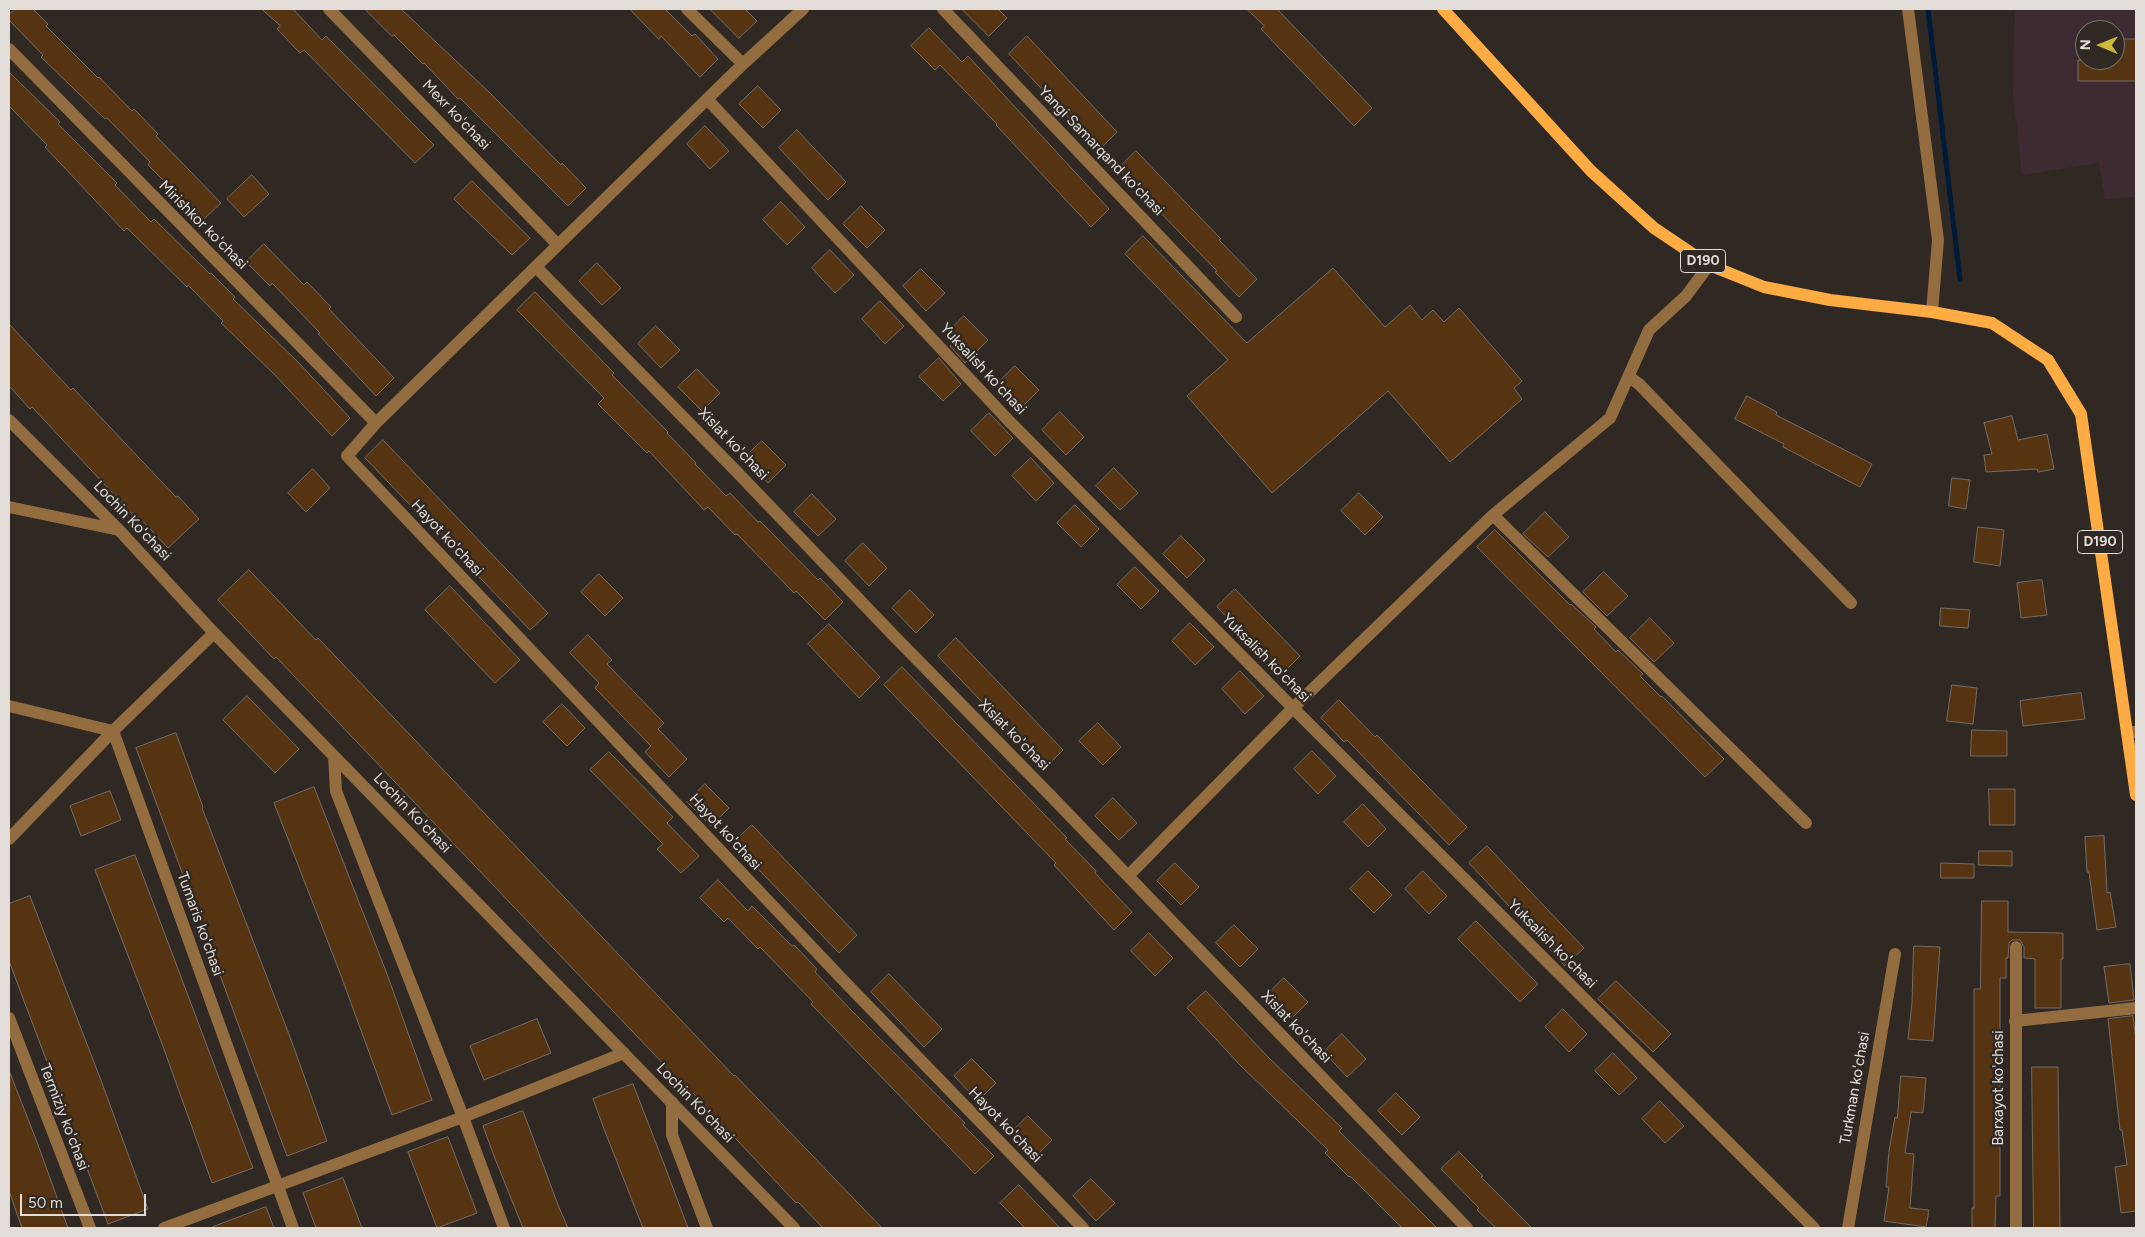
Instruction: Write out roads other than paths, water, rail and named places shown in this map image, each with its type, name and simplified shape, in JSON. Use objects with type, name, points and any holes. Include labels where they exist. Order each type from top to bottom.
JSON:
[{"type":"main road","name":"D190","points":[[1443,9],[1591,171],[1654,228],[1709,265],[1764,287],[1830,300],[1932,312],[1992,323],[2048,360],[2081,414],[2132,732]]},
{"type":"main road","points":[[2132,732],[2136,795]]},
{"type":"street","name":"Mexr ko'chasi","points":[[329,9],[558,245]]},
{"type":"street","points":[[688,9],[743,64]]},
{"type":"street","points":[[376,422],[743,64],[803,9]]},
{"type":"street","name":"Yangi Samarqand ko'chasi","points":[[943,9],[1236,317]]},
{"type":"street","points":[[1908,9],[1938,240],[1932,312]]},
{"type":"street","name":"Mirishkor ko'chasi","points":[[9,49],[376,422]]},
{"type":"street","name":"Yuksalish ko'chasi","points":[[707,99],[1010,421],[1293,708],[1814,1228]]},
{"type":"street","points":[[1128,876],[1293,708],[1493,515],[1610,418],[1649,330],[1686,296],[1709,265]]},
{"type":"street","name":"Xislat ko'chasi","points":[[536,267],[736,471],[1468,1228]]},
{"type":"street","points":[[1629,377],[1639,384],[1851,603]]},
{"type":"street","name":"Lochin Ko'chasi","points":[[9,420],[119,530],[214,633],[794,1228]]},
{"type":"street","name":"Hayot ko'chasi","points":[[376,422],[347,456],[843,980],[1083,1228]]},
{"type":"street","points":[[9,507],[119,530]]},
{"type":"street","points":[[1493,515],[1806,823]]},
{"type":"street","points":[[9,839],[113,731],[214,633]]},
{"type":"street","points":[[9,706],[113,731]]},
{"type":"street","name":"Tumaris ko'chasi","points":[[113,731],[293,1228]]},
{"type":"street","points":[[334,756],[336,791],[463,1117],[504,1228]]},
{"type":"street","name":"Barxayot ko'chasi","points":[[2016,947],[2016,1228]]},
{"type":"street","name":"Turkman ko'chasi","points":[[1848,1228],[1895,954]]},
{"type":"street","points":[[2015,1021],[2136,1008]]},
{"type":"street","name":"Termiziy ko'chasi","points":[[9,1018],[90,1228]]},
{"type":"street","points":[[164,1228],[463,1117],[624,1053]]},
{"type":"street","points":[[672,1102],[672,1135],[707,1228]]},
{"type":"waterway","points":[[1928,9],[1960,279]]}]
